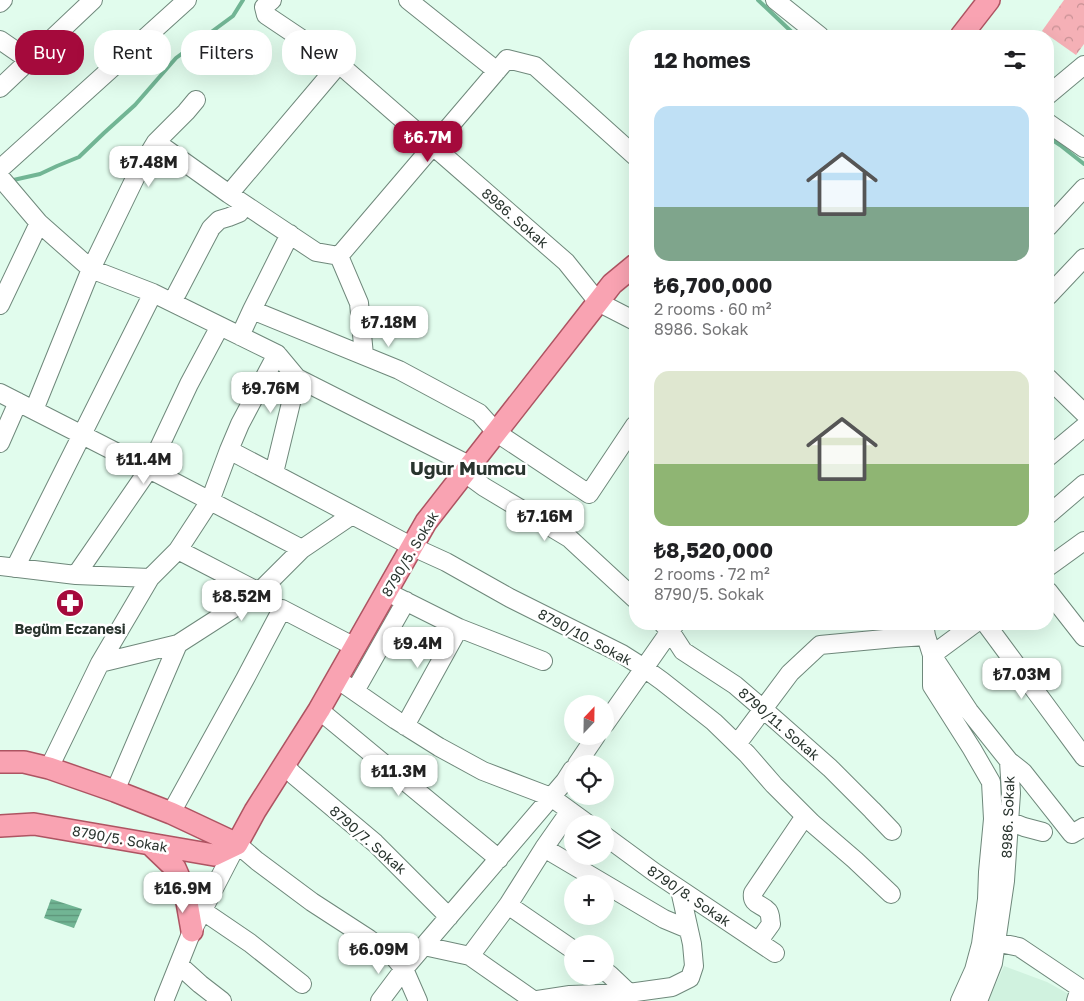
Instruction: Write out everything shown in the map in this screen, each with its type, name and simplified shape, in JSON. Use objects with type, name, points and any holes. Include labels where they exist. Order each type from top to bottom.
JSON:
[{"type":"main road","points":[[965,30],[985,2]]},
{"type":"main road","name":"8790/5. Sokak","points":[[0,826],[34,824],[214,855],[237,844],[255,811],[319,710],[426,522],[612,284],[629,270]]},
{"type":"main road","points":[[0,762],[24,762],[49,768],[171,813],[237,844]]},
{"type":"main road","points":[[151,845],[175,868],[185,891],[192,931]]},
{"type":"street","points":[[0,3],[3,0]]},
{"type":"street","points":[[61,30],[93,0]]},
{"type":"street","points":[[0,168],[187,0]]},
{"type":"street","name":"8986. Sokak","points":[[272,0],[264,7],[266,15],[288,30]]},
{"type":"street","points":[[408,0],[496,71]]},
{"type":"street","points":[[775,0],[812,30]]},
{"type":"street","points":[[0,40],[15,50]]},
{"type":"street","points":[[339,256],[506,60],[535,66],[629,151]]},
{"type":"street","points":[[1054,90],[1084,66]]},
{"type":"street","points":[[0,88],[15,74]]},
{"type":"street","points":[[229,194],[330,75]]},
{"type":"street","name":"8986. Sokak","points":[[352,75],[566,262],[598,302],[629,317]]},
{"type":"street","points":[[34,410],[91,269],[139,170],[156,142],[196,100]]},
{"type":"street","points":[[1054,127],[1084,148]]},
{"type":"street","points":[[156,142],[316,252],[339,256]]},
{"type":"street","points":[[0,177],[39,223],[91,269],[153,293],[277,354],[297,378],[468,469],[484,487],[570,538],[629,593]]},
{"type":"street","points":[[1054,220],[1084,188]]},
{"type":"street","points":[[177,293],[212,228],[219,220],[239,212],[245,205]]},
{"type":"street","points":[[0,305],[39,223]]},
{"type":"street","points":[[240,336],[290,234]]},
{"type":"street","points":[[339,256],[359,303],[364,355]]},
{"type":"street","points":[[1054,290],[1084,258]]},
{"type":"street","points":[[150,578],[76,575],[8,567],[82,435],[153,293]]},
{"type":"street","points":[[252,310],[399,370],[479,413],[497,433],[589,494],[629,435]]},
{"type":"street","points":[[76,575],[149,469],[189,384],[220,326]]},
{"type":"street","points":[[49,768],[100,663],[150,578],[178,550],[210,501],[240,424],[277,354]]},
{"type":"street","points":[[274,473],[297,378]]},
{"type":"street","points":[[1054,384],[1084,413]]},
{"type":"street","points":[[0,393],[302,549]]},
{"type":"street","points":[[0,443],[18,402]]},
{"type":"street","points":[[1054,452],[1084,427]]},
{"type":"street","name":"8790/10. Sokak","points":[[229,450],[412,547],[446,562],[510,598],[622,654],[662,680],[714,722],[805,816],[891,894]]},
{"type":"street","points":[[1054,510],[1084,484]]},
{"type":"street","points":[[100,663],[178,644],[259,592],[302,549],[352,515]]},
{"type":"street","points":[[1054,563],[1084,541]]},
{"type":"street","points":[[178,550],[259,592]]},
{"type":"street","points":[[387,592],[459,628],[543,661]]},
{"type":"street","points":[[1054,598],[1084,636]]},
{"type":"street","points":[[355,691],[406,602]]},
{"type":"street","points":[[171,813],[246,679],[282,609],[355,647]]},
{"type":"street","points":[[405,726],[459,628]]},
{"type":"street","points":[[614,711],[644,668],[667,630]]},
{"type":"street","name":"8790/11. Sokak","points":[[671,630],[683,651],[735,685],[763,709],[830,768],[892,831]]},
{"type":"street","points":[[737,744],[790,673],[820,645],[895,638],[925,630]]},
{"type":"street","name":"8986. Sokak","points":[[925,630],[932,655],[932,686],[991,782],[993,819],[987,899],[989,941],[993,963],[978,1001]]},
{"type":"street","points":[[932,655],[966,630]]},
{"type":"street","points":[[990,630],[1084,757]]},
{"type":"street","points":[[115,791],[178,644]]},
{"type":"street","name":"8986. Sokak","points":[[932,655],[969,711],[1009,761],[1011,793],[1017,824],[1005,881],[989,941],[960,1001]]},
{"type":"street","points":[[337,679],[439,747],[483,771],[551,797],[576,815]]},
{"type":"street","points":[[319,710],[499,859]]},
{"type":"street","points":[[1009,761],[1023,772],[1072,834],[1084,827]]},
{"type":"street","name":"8790/7. Sokak","points":[[284,765],[294,776],[375,843],[449,917]]},
{"type":"street","points":[[380,1001],[404,969],[564,780]]},
{"type":"street","points":[[470,956],[508,905],[570,810]]},
{"type":"street","points":[[758,942],[771,924],[770,914],[754,901],[753,893],[805,816]]},
{"type":"street","points":[[1017,824],[1042,832]]},
{"type":"street","name":"8790/8. Sokak","points":[[614,843],[680,890],[775,953]]},
{"type":"street","points":[[164,1001],[192,931],[237,844],[312,902],[394,957],[404,969],[417,1000]]},
{"type":"street","points":[[544,848],[664,919],[688,929]]},
{"type":"street","points":[[424,946],[470,956],[532,1001],[570,995],[629,993],[672,987],[690,978],[694,966],[692,944],[680,890]]},
{"type":"street","points":[[508,905],[564,944]]},
{"type":"street","points":[[203,911],[250,943],[302,984]]},
{"type":"street","points":[[989,941],[1018,947],[1080,988],[1076,1001]]},
{"type":"street","points":[[179,965],[222,1001]]},
{"type":"street","points":[[614,978],[629,993]]},
{"type":"shaded area","points":[[51,899],[82,909],[74,928],[44,918]]},
{"type":"shaded area","points":[[1004,966],[1047,982],[1067,993],[1075,1001],[988,1001]]},
{"type":"green space","points":[[1064,0],[1084,0],[1084,44],[1076,55],[1054,39],[1054,30],[1043,30]]},
{"type":"waterway","points":[[9,181],[40,174],[79,157],[135,105],[176,58],[233,16],[243,0]]},
{"type":"waterway","points":[[758,0],[790,30]]},
{"type":"waterway","points":[[1054,141],[1084,164]]},
{"type":"place","name":"Begüm Eczanesi","points":[[70,603]]},
{"type":"district","name":"Uğur Mumcu","points":[[468,468]]}]
